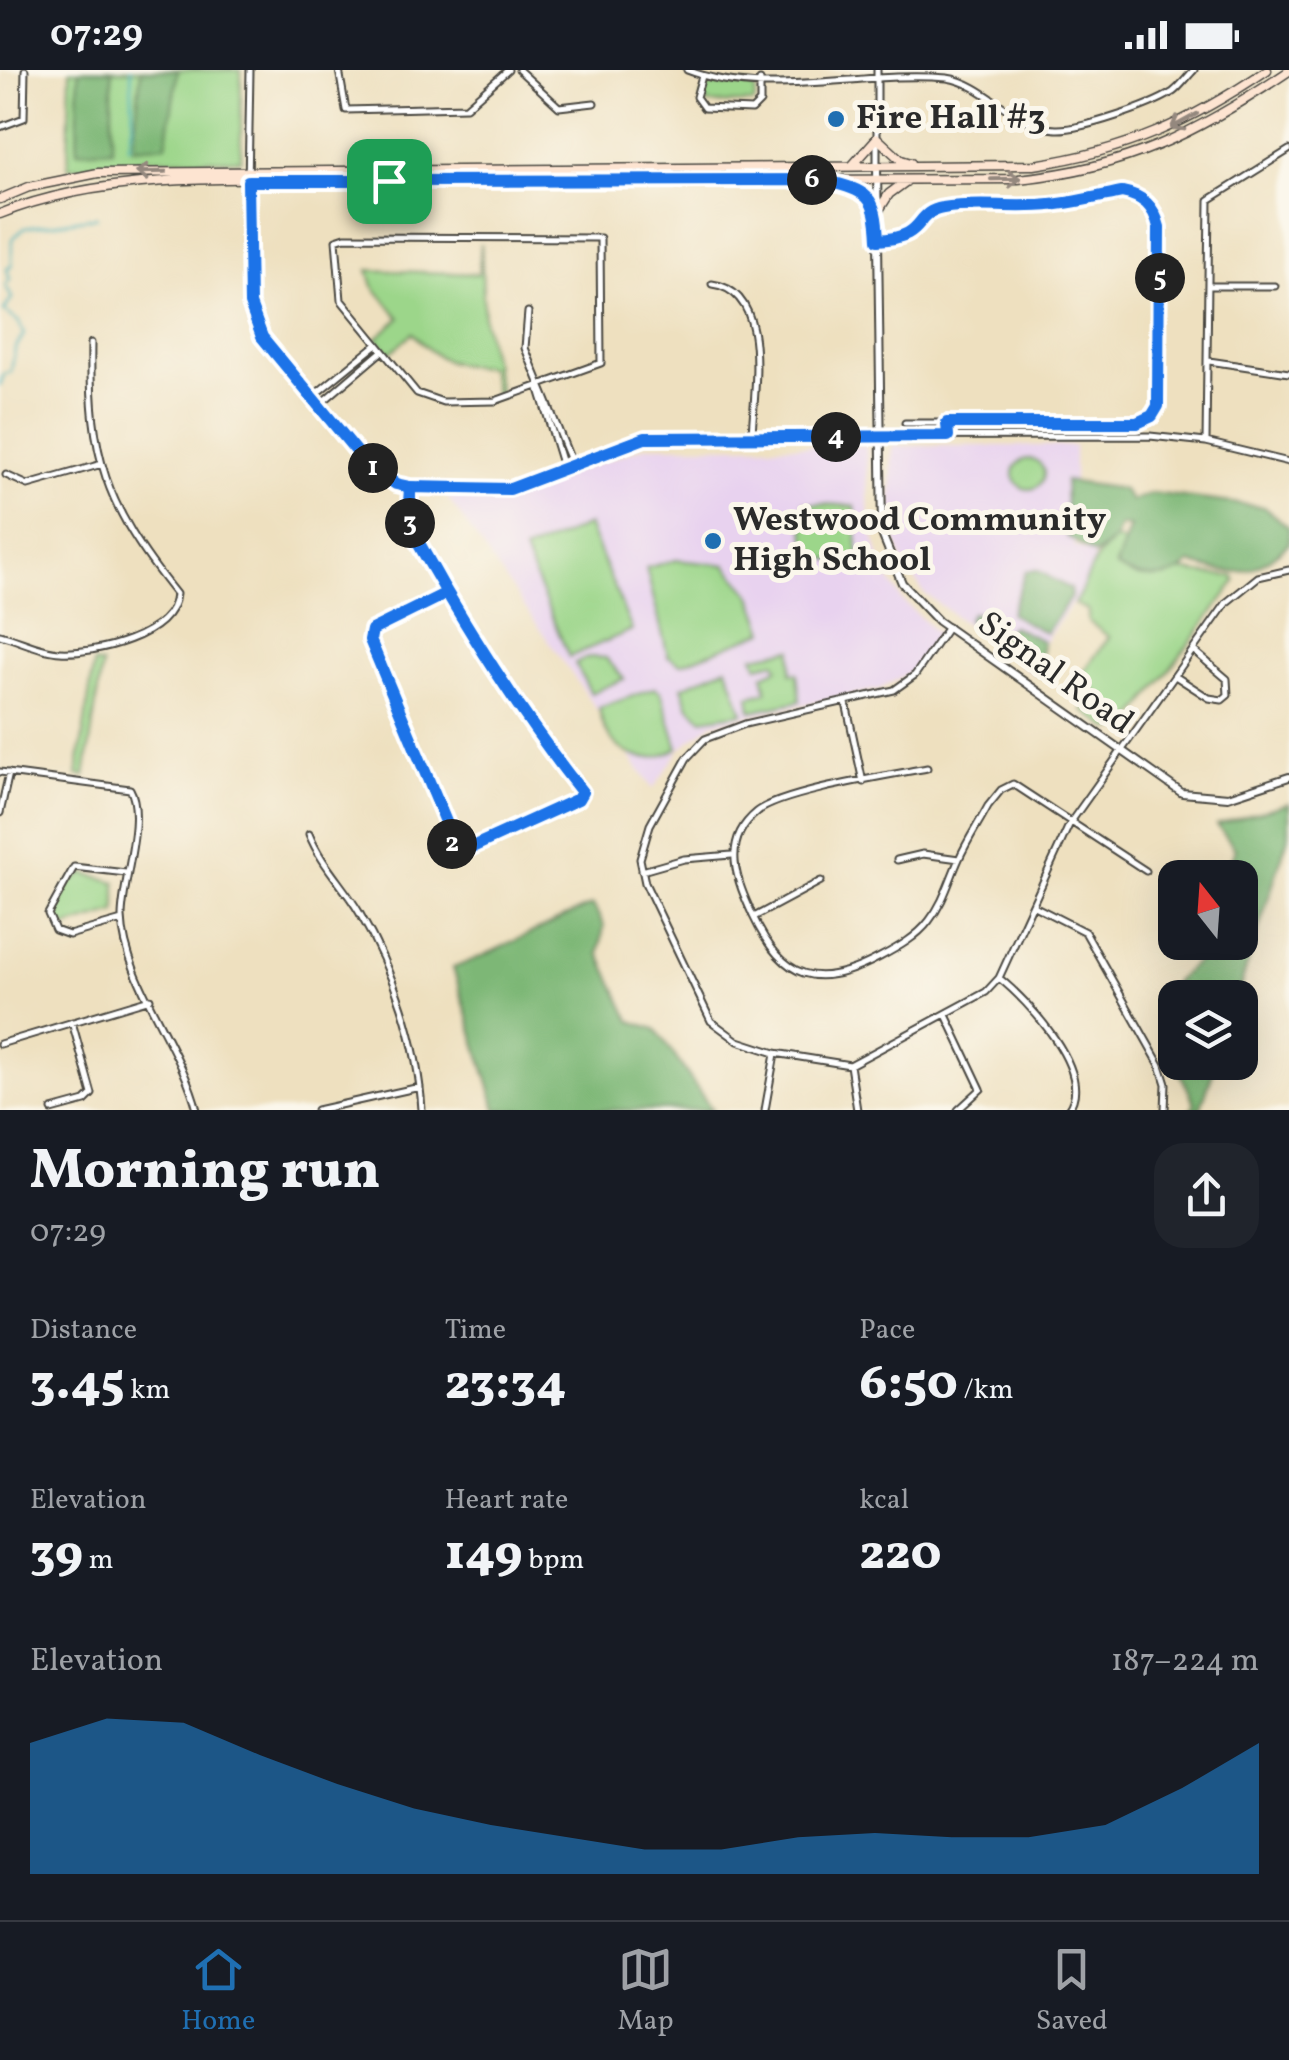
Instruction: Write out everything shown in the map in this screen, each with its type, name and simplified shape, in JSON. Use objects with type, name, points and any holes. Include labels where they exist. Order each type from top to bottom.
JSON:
[{"type":"main road","points":[[0,199],[29,187],[98,173],[1034,165],[1090,156],[1171,129],[1267,70]]},
{"type":"main road","points":[[0,214],[37,199],[90,187],[248,181],[1018,179],[1114,164],[1213,122],[1289,71]]},
{"type":"main road","points":[[852,166],[877,138],[901,160],[922,166]]},
{"type":"main road","points":[[825,180],[861,190],[877,213],[889,194],[908,180]]},
{"type":"street","points":[[0,128],[24,118],[25,70]]},
{"type":"street","points":[[250,70],[248,181],[254,321],[262,337],[367,464],[396,484],[510,489],[562,466],[645,438],[1150,436],[1206,442],[1289,462]]},
{"type":"street","points":[[339,70],[346,110],[466,107],[508,70]]},
{"type":"street","points":[[519,70],[558,108],[594,103]]},
{"type":"street","points":[[687,70],[702,76],[760,80],[876,78],[964,82],[1017,117],[1054,129],[1083,126],[1173,92],[1194,70]]},
{"type":"street","points":[[876,70],[877,166]]},
{"type":"street","points":[[702,76],[696,97],[704,108],[752,110],[760,102],[760,80]]},
{"type":"street","points":[[1206,442],[1211,286],[1209,200],[1289,150]]},
{"type":"street","name":"Signal Road","points":[[877,166],[882,534],[902,582],[948,627],[1172,788],[1205,798],[1228,798],[1289,777]]},
{"type":"street","points":[[878,240],[913,234],[923,218],[946,207],[1035,206],[1122,192],[1142,198],[1156,215],[1161,325],[1159,400],[1152,416],[1137,423],[904,423]]},
{"type":"street","points":[[600,238],[601,362],[538,386],[495,401],[443,402],[417,393],[341,300],[336,240],[600,238]]},
{"type":"street","points":[[712,284],[725,286],[748,307],[753,330],[752,437]]},
{"type":"street","points":[[1211,286],[1276,286]]},
{"type":"street","points":[[528,312],[525,348],[572,463]]},
{"type":"street","points":[[0,635],[56,652],[93,652],[134,638],[162,621],[176,604],[176,594],[137,545],[107,486],[90,413],[91,343]]},
{"type":"street","points":[[312,397],[376,345]]},
{"type":"street","points":[[319,405],[381,352]]},
{"type":"street","points":[[1209,361],[1289,372]]},
{"type":"street","points":[[344,370],[351,378]]},
{"type":"street","points":[[538,386],[546,425],[562,466]]},
{"type":"street","points":[[546,425],[555,422]]},
{"type":"street","points":[[947,423],[948,436]]},
{"type":"street","points":[[6,475],[28,485],[102,464]]},
{"type":"street","points":[[410,487],[410,527],[447,593],[549,750],[582,792],[578,799],[459,853],[370,640],[372,630],[447,593]]},
{"type":"street","points":[[948,627],[905,685],[846,703],[744,724],[705,739],[687,758],[650,825],[642,844],[642,871],[711,1021],[738,1041],[776,1053],[850,1065],[986,992],[1000,978],[1070,823],[1175,676],[1242,586],[1258,576],[1289,570]]},
{"type":"street","points":[[1175,676],[1208,698],[1222,700],[1228,695],[1227,678],[1194,650]]},
{"type":"street","points":[[846,703],[863,782]]},
{"type":"street","points":[[927,768],[772,804],[756,812],[732,855],[738,884],[771,952],[794,970],[816,976],[851,973],[927,925],[944,900],[959,859],[988,806],[1001,790],[1013,784],[1146,872]]},
{"type":"street","points":[[0,772],[130,789],[136,807],[122,920],[132,957],[197,1110]]},
{"type":"street","points":[[0,813],[9,773]]},
{"type":"street","points":[[309,834],[317,854],[358,912],[398,996],[422,1110]]},
{"type":"street","points":[[897,860],[922,854],[959,859]]},
{"type":"street","points":[[642,871],[684,859],[732,855]]},
{"type":"street","points":[[122,920],[69,935],[55,930],[48,914],[74,867],[126,873]]},
{"type":"street","points":[[754,917],[820,881]]},
{"type":"street","points":[[1034,906],[1085,932],[1160,1065],[1166,1084],[1165,1110]]},
{"type":"street","points":[[1000,978],[1032,1004],[1067,1064],[1075,1087],[1068,1110]]},
{"type":"street","points":[[0,1044],[150,999]]},
{"type":"street","points":[[946,1015],[981,1089],[958,1110]]},
{"type":"street","points":[[52,1110],[85,1101],[92,1094],[72,1022]]},
{"type":"street","points":[[765,1110],[776,1053]]},
{"type":"street","points":[[850,1065],[857,1110]]},
{"type":"street","points":[[317,1110],[420,1088]]},
{"type":"shaded area","points":[[647,446],[866,446],[869,521],[883,569],[902,600],[938,634],[912,671],[880,689],[713,723],[681,748],[653,789],[447,497],[520,491]]},
{"type":"shaded area","points":[[892,446],[1074,446],[1074,546],[1095,555],[1089,580],[1045,641],[1034,675],[924,593],[902,560],[891,521]]},
{"type":"green space","points":[[70,70],[241,70],[241,160],[147,159],[68,168]]},
{"type":"green space","points":[[79,70],[112,70],[112,149],[77,151]]},
{"type":"green space","points":[[141,70],[178,70],[166,145],[133,148]]},
{"type":"green space","points":[[711,85],[750,85],[756,90],[754,103],[708,104],[701,96]]},
{"type":"green space","points":[[481,243],[484,321],[500,395],[496,396],[489,367],[446,361],[413,333],[390,353],[376,338],[400,318],[373,286],[368,270],[479,274]]},
{"type":"green space","points":[[1029,459],[1043,468],[1044,474],[1035,488],[1029,489],[1015,480],[1014,474],[1023,460]]},
{"type":"green space","points":[[1065,481],[1122,489],[1131,501],[1152,493],[1264,507],[1289,527],[1289,543],[1264,562],[1243,571],[1220,571],[1190,563],[1164,576],[1134,574],[1116,566],[1130,527],[1120,526],[1115,539],[1095,555],[1067,536]]},
{"type":"green space","points":[[804,503],[855,506],[859,562],[829,560],[812,551],[805,533]]},
{"type":"green space","points":[[588,525],[632,630],[569,657],[524,552]]},
{"type":"green space","points":[[1115,539],[1125,542],[1116,566],[1136,576],[1185,571],[1234,576],[1236,581],[1126,728],[1110,729],[1083,710],[1096,690],[1079,678],[1109,637],[1088,621],[1088,610],[1074,604],[1095,562]]},
{"type":"green space","points":[[676,560],[726,565],[752,596],[765,631],[681,664],[668,656],[646,568]]},
{"type":"green space","points":[[1037,570],[1070,589],[1071,597],[1046,633],[1010,614],[1026,571]]},
{"type":"green space","points":[[971,613],[994,615],[1001,636],[1012,626],[1043,641],[1039,675],[967,620]]},
{"type":"green space","points":[[792,649],[791,673],[797,673],[800,701],[751,711],[749,696],[767,692],[763,675],[778,668],[775,662],[758,666],[754,656]]},
{"type":"green space","points":[[589,657],[606,658],[624,679],[591,693],[575,663]]},
{"type":"green space","points":[[94,663],[102,665],[85,776],[77,775]]},
{"type":"green space","points":[[727,667],[743,713],[702,719],[688,705],[682,687]]},
{"type":"green space","points":[[655,688],[661,692],[678,748],[664,755],[638,757],[626,752],[609,735],[599,708]]},
{"type":"green space","points":[[1289,803],[1289,834],[1258,931],[1258,860],[1231,860],[1235,849],[1217,825]]},
{"type":"green space","points":[[84,873],[116,882],[116,912],[63,928],[56,913],[68,883]]},
{"type":"green space","points":[[593,905],[604,926],[599,953],[631,1021],[656,1029],[712,1110],[497,1110],[453,968]]},
{"type":"green space","points":[[1199,960],[1249,960],[1242,980],[1176,980]]},
{"type":"green space","points":[[1184,1080],[1210,1080],[1200,1110],[1191,1110],[1195,1103]]},
{"type":"waterway","points":[[129,147],[133,121],[131,70]]},
{"type":"waterway","points":[[0,385],[4,374],[11,372],[15,349],[24,334],[19,322],[4,311],[12,298],[5,285],[10,280],[7,269],[12,265],[12,239],[25,228],[97,217]]},
{"type":"place","name":"Fire Hall #3","points":[[836,119]]},
{"type":"place","name":"Westwood Community High School","points":[[713,541]]},
{"type":"route","points":[[389,181],[248,181],[250,304],[262,337],[367,464],[396,484],[410,487],[410,527],[447,593],[372,630],[370,640],[459,853],[578,799],[582,792],[549,750],[447,593],[414,536],[410,527],[409,516],[410,487],[510,489],[562,466],[645,438],[948,436],[947,423],[1137,423],[1152,416],[1158,406],[1159,227],[1150,205],[1134,194],[1122,192],[1035,206],[946,207],[923,218],[913,234],[878,240],[877,213],[870,198],[861,190],[825,180],[389,181]]}]
